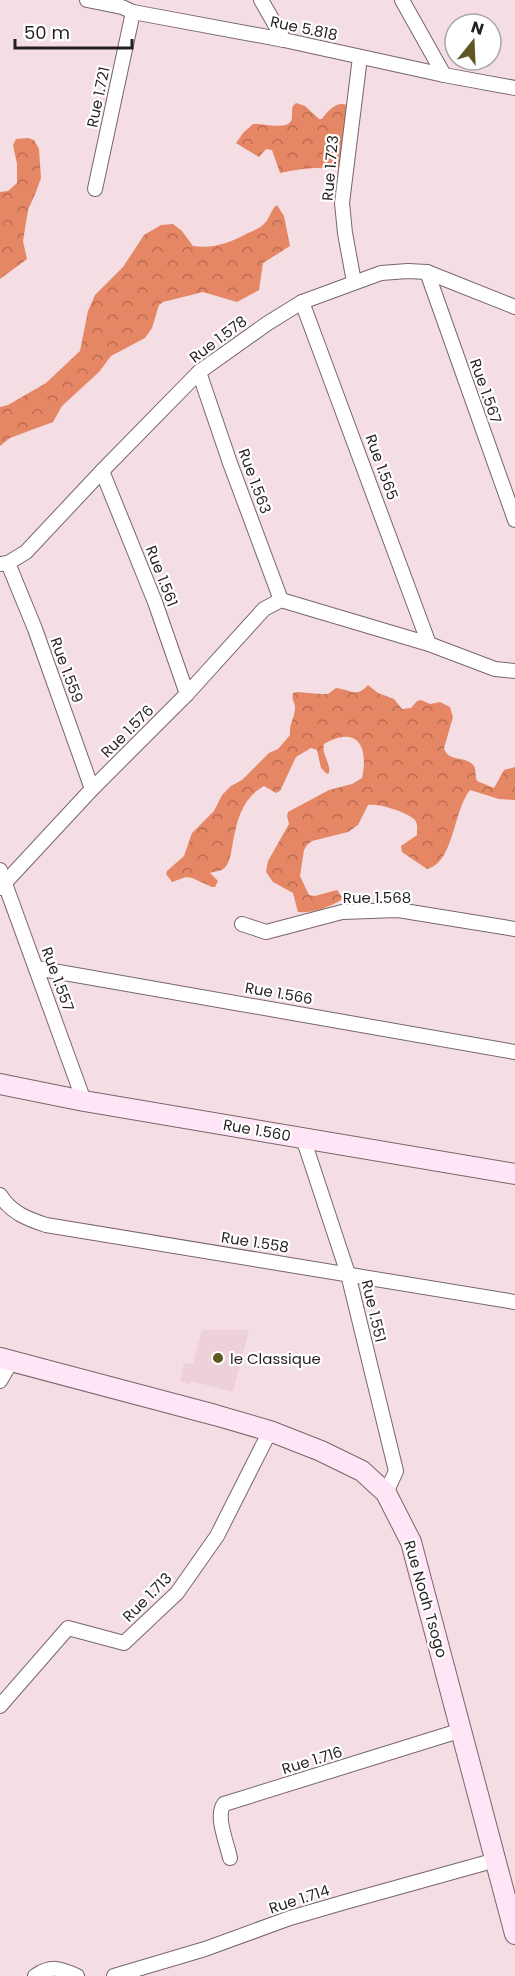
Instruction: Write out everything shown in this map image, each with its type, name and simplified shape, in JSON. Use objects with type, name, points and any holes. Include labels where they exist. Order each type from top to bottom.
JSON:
[{"type":"main road","name":"Rue 1.560","points":[[0,1084],[84,1101],[515,1174]]},
{"type":"main road","name":"Rue Noah Tsogo","points":[[5,1360],[270,1431],[321,1451],[362,1471],[386,1493],[411,1542],[515,1934]]},
{"type":"street","name":"Rue 5.818","points":[[87,0],[515,88]]},
{"type":"street","points":[[261,0],[284,40]]},
{"type":"street","points":[[402,0],[444,75]]},
{"type":"street","name":"Rue 1.721","points":[[95,189],[124,6]]},
{"type":"street","name":"Rue 1.723","points":[[354,282],[342,203],[360,57]]},
{"type":"street","name":"Rue 1.578","points":[[4,564],[26,552],[200,372],[268,322],[302,302],[381,273],[408,271],[427,272],[515,307]]},
{"type":"street","name":"Rue 1.567","points":[[427,272],[515,520]]},
{"type":"street","name":"Rue 1.565","points":[[302,302],[429,644]]},
{"type":"street","name":"Rue 1.563","points":[[200,372],[230,463],[280,600]]},
{"type":"street","name":"Rue 1.561","points":[[102,471],[188,694]]},
{"type":"street","name":"Rue 1.559","points":[[4,564],[35,629],[92,789]]},
{"type":"street","points":[[280,600],[429,644],[495,669],[515,671]]},
{"type":"street","name":"Rue 1.576","points":[[2,880],[188,694],[264,609],[280,600]]},
{"type":"street","name":"Rue 1.557","points":[[2,880],[84,1101]]},
{"type":"street","name":"Rue 1.568","points":[[242,924],[266,932],[342,912],[398,910],[515,929]]},
{"type":"street","name":"Rue 1.566","points":[[36,968],[515,1052]]},
{"type":"street","name":"Rue 1.551","points":[[303,1138],[348,1274],[396,1471],[386,1493]]},
{"type":"street","name":"Rue 1.558","points":[[0,1195],[4,1202],[22,1217],[46,1226],[348,1274],[514,1306]]},
{"type":"street","points":[[0,1382],[5,1360]]},
{"type":"street","name":"Rue 1.713","points":[[0,1706],[68,1628],[124,1643],[177,1593],[217,1536],[270,1431]]},
{"type":"street","name":"Rue 1.716","points":[[230,1858],[220,1816],[224,1804],[462,1730]]},
{"type":"street","name":"Rue 1.714","points":[[114,1976],[205,1949],[290,1918],[496,1860]]},
{"type":"street","points":[[35,1976],[45,1969],[60,1968],[77,1976]]},
{"type":"shaded area","name":"le Classique","points":[[202,1330],[249,1330],[233,1392],[191,1381],[190,1384],[180,1382],[184,1363],[193,1364]]},
{"type":"green space","points":[[296,103],[305,106],[319,119],[339,104],[347,105],[349,108],[340,168],[310,168],[280,173],[272,150],[266,149],[259,157],[236,143],[253,124],[280,126],[289,124],[292,119],[293,106]]},
{"type":"green space","points":[[16,139],[34,140],[39,149],[41,178],[28,210],[23,241],[27,259],[0,279],[0,192],[8,191],[17,183],[17,164],[13,145]]},
{"type":"green space","points":[[277,205],[284,216],[290,246],[263,263],[259,290],[237,302],[203,292],[163,302],[159,305],[152,328],[145,338],[111,356],[99,372],[62,406],[53,422],[10,438],[0,446],[0,407],[8,405],[46,383],[80,351],[88,311],[95,295],[123,267],[144,235],[161,225],[173,224],[182,231],[193,246],[208,247],[234,240],[261,227]]},
{"type":"green space","points":[[368,685],[378,693],[394,699],[402,709],[411,708],[421,700],[430,704],[440,702],[450,707],[453,717],[444,748],[446,753],[471,763],[475,767],[477,781],[494,788],[504,770],[515,767],[515,800],[499,799],[470,790],[464,799],[443,857],[436,865],[427,869],[402,852],[401,846],[417,835],[415,820],[393,809],[368,805],[358,825],[348,832],[312,841],[304,850],[300,876],[309,895],[315,896],[337,890],[342,897],[341,900],[320,909],[298,912],[293,893],[273,882],[266,872],[268,861],[289,824],[288,812],[329,790],[352,784],[362,778],[364,757],[358,742],[345,737],[335,739],[324,744],[323,748],[329,773],[327,774],[321,768],[317,750],[311,748],[296,757],[280,791],[276,793],[264,786],[252,795],[238,819],[228,864],[221,870],[210,873],[218,881],[215,887],[186,877],[172,882],[166,874],[167,871],[184,856],[192,833],[214,811],[222,795],[242,780],[269,753],[278,749],[290,735],[295,708],[293,693],[328,694],[336,688],[357,692]]},
{"type":"place","name":"le Classique","points":[[218,1358]]}]
